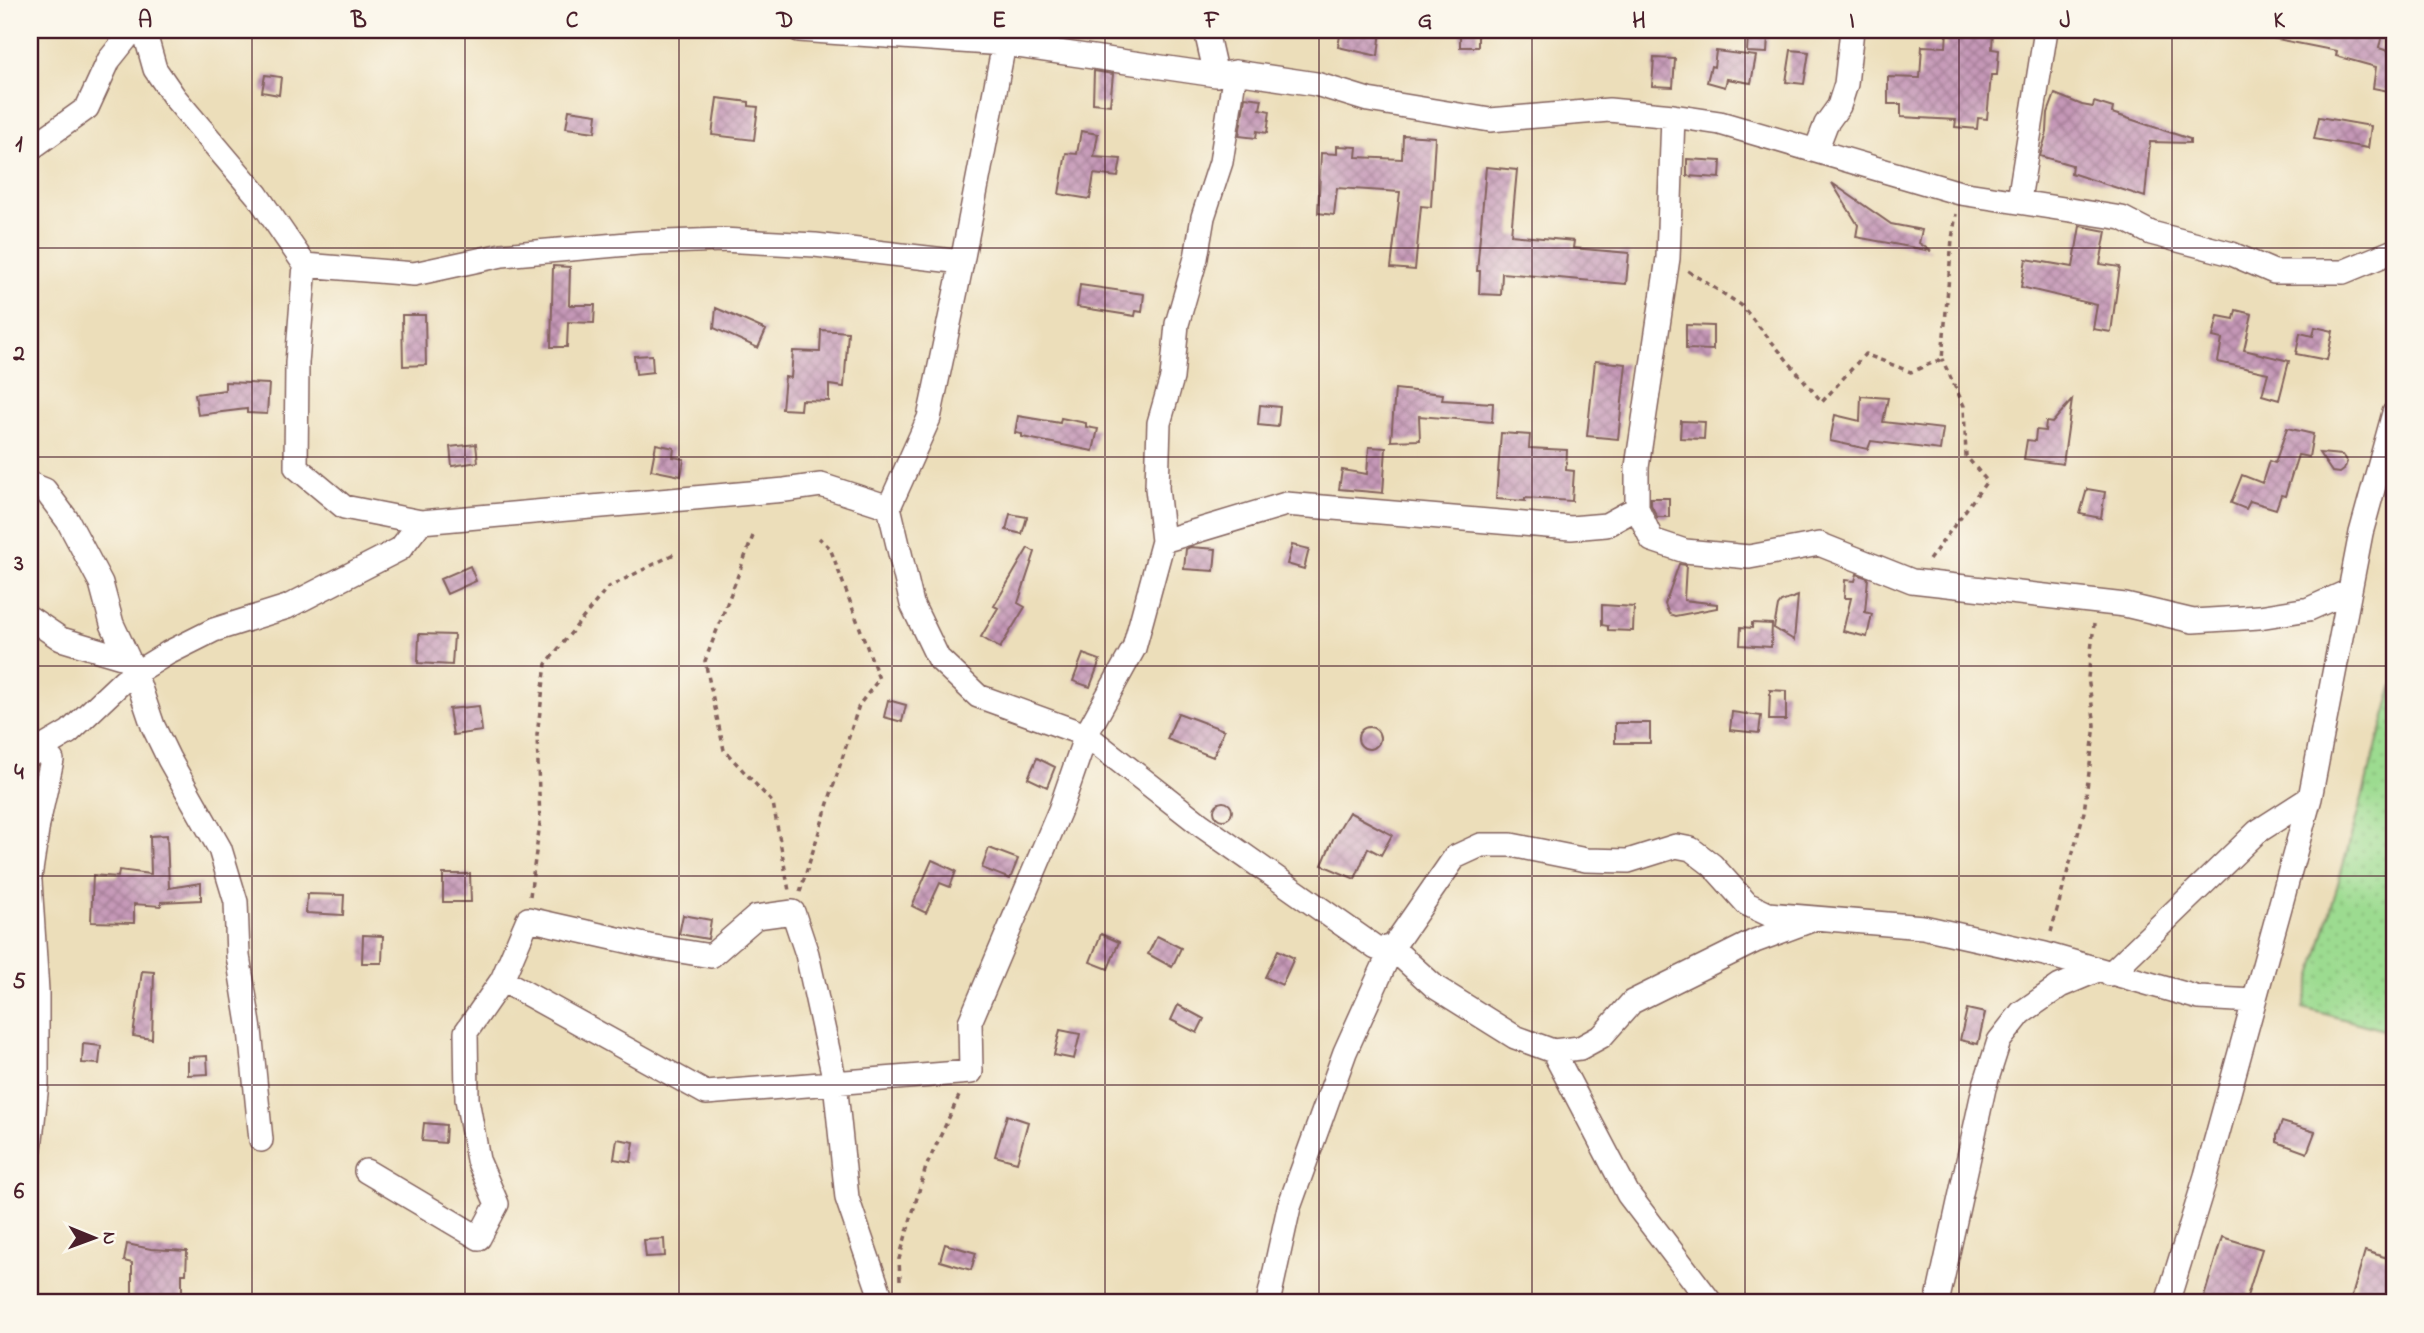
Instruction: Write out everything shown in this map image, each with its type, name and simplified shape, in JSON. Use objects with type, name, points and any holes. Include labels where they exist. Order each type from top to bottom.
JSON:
[{"type":"street","points":[[30,149],[87,108],[109,60],[132,30]]},
{"type":"street","points":[[148,30],[146,37],[155,69],[175,98],[257,195],[305,265],[297,363],[296,467],[344,507],[421,523],[821,485],[889,507]]},
{"type":"street","points":[[799,30],[1007,37],[1225,73],[1316,84],[1368,100],[1490,120],[1609,110],[1720,123],[1960,193],[2122,218],[2151,233],[2232,254],[2274,272],[2343,272],[2394,251]]},
{"type":"street","points":[[502,980],[706,1093],[971,1072],[970,1022],[1060,810],[1086,735],[1134,648],[1163,541],[1157,488],[1159,424],[1172,378],[1177,324],[1196,258],[1203,218],[1221,162],[1225,73],[1208,40],[1209,30]]},
{"type":"street","points":[[1816,150],[1826,124],[1839,106],[1846,84],[1853,30]]},
{"type":"street","points":[[2019,201],[2046,30]]},
{"type":"street","points":[[1007,37],[929,418],[889,507],[912,604],[939,658],[978,696],[1086,735],[1201,825],[1376,948],[1392,948],[1435,987],[1515,1037],[1553,1051],[1580,1048],[1602,1036],[1632,1002],[1755,941],[1814,919]]},
{"type":"street","points":[[1673,116],[1668,258],[1637,467],[1637,508],[1652,540],[1685,551],[1749,557],[1819,544],[1912,581],[2097,601],[2193,621],[2259,617],[2309,609],[2349,591]]},
{"type":"street","points":[[305,265],[414,274],[502,255],[639,243],[722,240],[815,244],[962,262]]},
{"type":"street","points":[[2167,1303],[2206,1176],[2310,798],[2361,533],[2394,413]]},
{"type":"street","points":[[30,484],[45,490],[68,521],[101,583],[111,624],[131,666],[153,726],[220,849],[236,902],[238,956],[250,1030],[261,1140]]},
{"type":"street","points":[[1163,541],[1286,504],[1570,528],[1606,525],[1637,508]]},
{"type":"street","points":[[30,755],[69,732],[124,680],[131,666],[214,630],[287,607],[400,549],[421,523]]},
{"type":"street","points":[[30,618],[61,639],[131,666]]},
{"type":"street","points":[[30,797],[69,732]]},
{"type":"street","points":[[30,1148],[37,1084],[37,991],[30,879],[38,824],[52,760]]},
{"type":"street","points":[[1937,1303],[1984,1088],[1999,1041],[2021,1013],[2060,986],[2104,972],[2257,832],[2310,798]]},
{"type":"street","points":[[1268,1303],[1289,1207],[1345,1052],[1392,948],[1455,857],[1481,845],[1511,845],[1586,860],[1628,861],[1676,846],[1690,849],[1712,865],[1747,904],[1768,914],[1923,927],[2045,954],[2199,998],[2254,1001]]},
{"type":"street","points":[[366,1171],[479,1238],[497,1203],[475,1148],[467,1100],[466,1032],[502,980],[528,919],[649,946],[711,956],[756,917],[793,912],[807,954],[835,1082],[847,1198],[883,1303]]},
{"type":"street","points":[[1553,1051],[1628,1194],[1711,1303]]},
{"type":"path","points":[[1912,581],[1987,481],[1966,456],[1964,406],[1942,359],[1952,239],[1960,193]]},
{"type":"path","points":[[1668,258],[1741,305],[1822,402],[1866,354],[1911,372],[1942,359]]},
{"type":"path","points":[[753,536],[705,662],[724,750],[773,803],[793,912]]},
{"type":"path","points":[[793,912],[859,705],[879,679],[830,548],[819,538]]},
{"type":"path","points":[[528,919],[540,823],[537,735],[547,664],[607,588],[676,554]]},
{"type":"path","points":[[2045,954],[2084,812],[2095,725],[2088,678],[2097,601]]},
{"type":"path","points":[[900,1281],[899,1259],[926,1167],[971,1072]]},
{"type":"green space","points":[[2394,684],[2394,1033],[2303,1008]]},
{"type":"building","points":[[1341,30],[1381,30],[1378,56],[1338,47]]},
{"type":"building","points":[[1460,30],[1478,30],[1478,47],[1460,47]]},
{"type":"building","points":[[1947,30],[1993,30],[1992,49],[1999,50],[1997,75],[1991,75],[1987,119],[1978,118],[1977,129],[1955,127],[1956,120],[1901,117],[1901,104],[1888,104],[1888,77],[1920,78],[1922,46],[1946,47]]},
{"type":"building","points":[[2273,30],[2383,30],[2379,48],[2394,53],[2394,92],[2373,88],[2376,67],[2336,56],[2337,51],[2272,38]]},
{"type":"building","points":[[1748,34],[1768,36],[1767,53],[1747,52]]},
{"type":"building","points":[[1791,50],[1809,52],[1804,84],[1786,82]]},
{"type":"building","points":[[1716,51],[1756,56],[1751,83],[1727,79],[1725,87],[1707,82],[1711,66],[1714,67]]},
{"type":"building","points":[[1654,58],[1675,59],[1673,87],[1652,86]]},
{"type":"building","points":[[1094,71],[1113,74],[1110,105],[1093,103]]},
{"type":"building","points":[[265,75],[281,77],[279,95],[262,92]]},
{"type":"building","points":[[2055,94],[2082,105],[2093,107],[2094,102],[2113,108],[2112,113],[2190,139],[2190,143],[2150,142],[2145,197],[2071,173],[2072,165],[2040,156],[2047,132],[2048,113]]},
{"type":"building","points":[[1245,97],[1262,99],[1260,109],[1270,111],[1267,133],[1257,131],[1256,138],[1239,136]]},
{"type":"building","points":[[717,98],[749,102],[749,106],[758,107],[754,140],[712,135]]},
{"type":"building","points":[[569,110],[597,114],[595,132],[566,128]]},
{"type":"building","points":[[2319,117],[2371,126],[2368,148],[2314,139]]},
{"type":"building","points":[[1081,131],[1098,134],[1094,157],[1121,159],[1118,177],[1094,174],[1090,199],[1059,194],[1066,153],[1077,154]]},
{"type":"building","points":[[1403,135],[1435,137],[1431,207],[1421,206],[1415,270],[1391,268],[1400,192],[1337,188],[1334,215],[1318,213],[1321,153],[1337,154],[1337,146],[1357,147],[1356,157],[1402,159]]},
{"type":"building","points":[[1687,159],[1721,161],[1720,178],[1687,176]]},
{"type":"building","points":[[1486,167],[1517,170],[1511,235],[1574,241],[1573,248],[1629,253],[1626,284],[1502,273],[1501,295],[1479,294],[1480,271],[1477,271]]},
{"type":"building","points":[[1832,183],[1891,224],[1922,230],[1919,243],[1931,251],[1856,237],[1858,225]]},
{"type":"building","points":[[2080,226],[2106,231],[2100,264],[2120,267],[2111,332],[2093,329],[2097,305],[2021,287],[2026,259],[2073,267]]},
{"type":"building","points":[[553,266],[570,267],[569,305],[595,305],[594,323],[568,322],[567,347],[551,347]]},
{"type":"building","points":[[1080,285],[1144,294],[1142,312],[1136,311],[1135,316],[1077,307]]},
{"type":"building","points":[[716,308],[766,330],[758,348],[714,328]]},
{"type":"building","points":[[2236,310],[2252,314],[2244,350],[2289,361],[2279,400],[2262,395],[2268,373],[2218,362],[2222,339],[2213,337],[2218,316],[2234,319]]},
{"type":"building","points":[[402,315],[425,315],[426,365],[403,366]]},
{"type":"building","points":[[1686,325],[1713,326],[1713,350],[1686,349]]},
{"type":"building","points":[[2315,327],[2333,331],[2327,360],[2296,354],[2300,333],[2313,336]]},
{"type":"building","points":[[821,330],[848,332],[844,387],[829,385],[829,401],[801,400],[800,410],[782,409],[785,377],[791,378],[793,351],[820,352]]},
{"type":"building","points":[[652,355],[653,372],[636,374],[634,356]]},
{"type":"building","points":[[1595,361],[1626,364],[1618,439],[1587,436]]},
{"type":"building","points":[[225,382],[269,384],[267,414],[247,413],[247,409],[198,415],[195,394],[225,390]]},
{"type":"building","points":[[1395,389],[1443,394],[1442,400],[1493,403],[1492,422],[1419,416],[1420,440],[1391,441]]},
{"type":"building","points":[[1861,396],[1888,398],[1883,422],[1943,429],[1940,450],[1871,441],[1868,449],[1830,441],[1835,415],[1860,421]]},
{"type":"building","points":[[2072,400],[2063,464],[2024,459],[2027,440],[2035,441],[2036,430],[2045,431],[2046,422],[2052,423]]},
{"type":"building","points":[[1260,405],[1280,407],[1278,427],[1258,425]]},
{"type":"building","points":[[1018,416],[1060,423],[1061,418],[1086,423],[1086,427],[1098,429],[1093,451],[1022,437],[1022,434],[1015,433]]},
{"type":"building","points":[[1681,421],[1705,422],[1704,439],[1680,438]]},
{"type":"building","points":[[2287,428],[2313,434],[2309,457],[2298,455],[2285,496],[2281,495],[2276,509],[2250,501],[2246,509],[2231,503],[2242,475],[2262,483],[2269,461],[2275,463]]},
{"type":"building","points":[[1501,433],[1530,435],[1529,448],[1567,450],[1566,470],[1574,471],[1572,501],[1496,499]]},
{"type":"building","points":[[476,444],[478,462],[452,466],[450,447]]},
{"type":"building","points":[[656,444],[674,448],[673,457],[684,459],[681,476],[651,470]]},
{"type":"building","points":[[1369,447],[1386,448],[1383,493],[1339,489],[1342,470],[1367,474]]},
{"type":"building","points":[[2319,453],[2342,455],[2347,462],[2344,470],[2340,473],[2332,472]]},
{"type":"building","points":[[2087,489],[2105,492],[2101,518],[2080,514]]},
{"type":"building","points":[[1651,498],[1669,498],[1669,517],[1657,517],[1651,505]]},
{"type":"building","points":[[1010,514],[1027,517],[1022,534],[1006,530]]},
{"type":"building","points":[[1292,545],[1309,549],[1304,569],[1287,564]]},
{"type":"building","points":[[1028,548],[1035,552],[1018,603],[1025,607],[1000,648],[981,637],[998,608],[994,606]]},
{"type":"building","points":[[1186,549],[1216,549],[1214,571],[1184,569]]},
{"type":"building","points":[[1679,564],[1686,565],[1684,600],[1717,604],[1717,608],[1675,616],[1669,614],[1665,604]]},
{"type":"building","points":[[470,566],[476,581],[447,594],[440,579]]},
{"type":"building","points":[[1857,574],[1868,578],[1865,612],[1872,614],[1867,637],[1843,631],[1851,598],[1844,598],[1845,580],[1855,581]]},
{"type":"building","points":[[1798,596],[1794,640],[1774,628],[1781,602]]},
{"type":"building","points":[[1602,605],[1634,607],[1633,631],[1608,630],[1608,626],[1602,625]]},
{"type":"building","points":[[1752,623],[1772,624],[1771,647],[1740,645],[1741,627],[1752,628]]},
{"type":"building","points":[[419,634],[454,635],[452,665],[418,663]]},
{"type":"building","points":[[1083,654],[1100,660],[1090,687],[1073,681]]},
{"type":"building","points":[[1770,690],[1786,691],[1786,720],[1769,720]]},
{"type":"building","points":[[888,700],[906,705],[902,722],[884,717]]},
{"type":"building","points":[[479,706],[482,731],[453,735],[449,709]]},
{"type":"building","points":[[1732,712],[1761,716],[1759,733],[1730,730]]},
{"type":"building","points":[[1178,713],[1224,730],[1213,757],[1167,739]]},
{"type":"building","points":[[1615,723],[1650,723],[1650,743],[1615,743]]},
{"type":"building","points":[[1369,727],[1377,730],[1380,738],[1377,746],[1369,749],[1361,746],[1358,738],[1361,730]]},
{"type":"building","points":[[1037,758],[1055,767],[1047,787],[1028,778]]},
{"type":"building","points":[[1223,802],[1229,805],[1232,811],[1229,817],[1223,820],[1217,817],[1214,811],[1217,805]]},
{"type":"building","points":[[1349,812],[1392,835],[1381,855],[1368,848],[1355,879],[1322,865]]},
{"type":"building","points":[[167,835],[169,888],[201,883],[201,900],[161,902],[161,906],[134,904],[134,923],[91,922],[93,875],[118,877],[119,870],[151,874],[150,836]]},
{"type":"building","points":[[989,848],[1018,859],[1010,879],[982,868]]},
{"type":"building","points":[[932,860],[956,871],[950,887],[940,883],[926,913],[912,906]]},
{"type":"building","points":[[443,874],[470,874],[471,902],[443,902]]},
{"type":"building","points":[[307,894],[344,895],[343,915],[306,913]]},
{"type":"building","points":[[683,915],[711,920],[708,939],[679,934]]},
{"type":"building","points":[[1101,934],[1119,942],[1108,969],[1090,962]]},
{"type":"building","points":[[363,935],[383,936],[382,963],[362,963]]},
{"type":"building","points":[[1157,936],[1181,948],[1172,967],[1148,954]]},
{"type":"building","points":[[1278,950],[1294,958],[1282,985],[1265,977]]},
{"type":"building","points":[[142,971],[154,972],[152,1039],[133,1036]]},
{"type":"building","points":[[1178,1005],[1204,1019],[1197,1033],[1171,1020]]},
{"type":"building","points":[[1967,1009],[1985,1013],[1978,1044],[1960,1040]]},
{"type":"building","points":[[1060,1030],[1080,1034],[1074,1059],[1054,1055]]},
{"type":"building","points":[[83,1044],[101,1046],[99,1064],[82,1063]]},
{"type":"building","points":[[207,1056],[208,1074],[188,1075],[188,1057]]},
{"type":"building","points":[[1007,1115],[1028,1122],[1017,1162],[995,1156]]},
{"type":"building","points":[[2282,1122],[2315,1132],[2307,1153],[2277,1142]]},
{"type":"building","points":[[424,1123],[446,1125],[445,1143],[422,1141]]},
{"type":"building","points":[[617,1139],[634,1142],[631,1162],[614,1159]]},
{"type":"building","points":[[2222,1237],[2262,1249],[2245,1303],[2223,1303],[2204,1297]]},
{"type":"building","points":[[664,1239],[665,1256],[646,1257],[644,1240]]},
{"type":"building","points":[[127,1244],[151,1249],[187,1251],[186,1274],[182,1274],[182,1303],[132,1303],[132,1263],[124,1261]]},
{"type":"building","points":[[945,1244],[976,1253],[971,1270],[940,1261]]},
{"type":"building","points":[[2365,1251],[2394,1260],[2394,1303],[2350,1303]]}]
